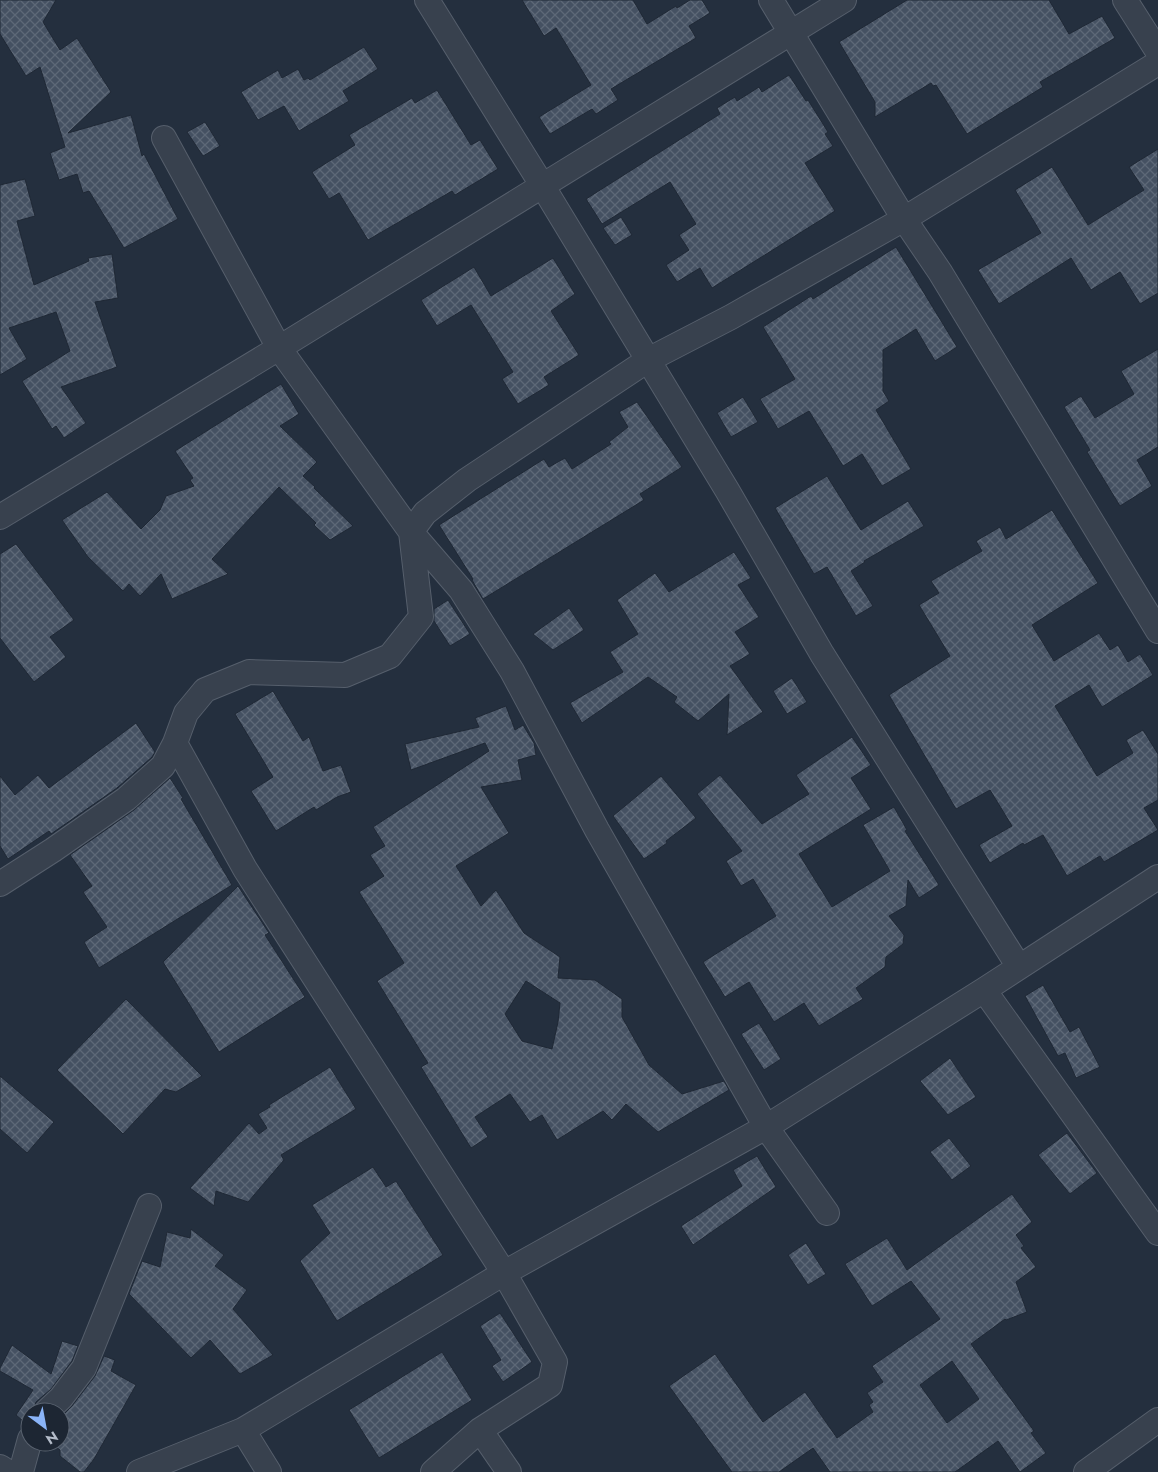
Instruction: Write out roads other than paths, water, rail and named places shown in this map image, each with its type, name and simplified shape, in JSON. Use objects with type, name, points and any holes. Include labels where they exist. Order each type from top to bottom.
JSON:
[{"type":"street","points":[[427,0],[727,490],[822,654],[1019,967]]},
{"type":"street","points":[[771,0],[904,220],[940,272],[1158,631]]},
{"type":"street","points":[[0,517],[279,348],[844,0]]},
{"type":"street","points":[[1125,0],[1158,52]]},
{"type":"street","points":[[0,884],[54,850],[126,799],[163,766],[186,713],[204,690],[249,672],[345,674],[390,656],[421,617],[411,532],[424,513],[467,480],[648,360],[731,317],[904,220],[1158,63]]},
{"type":"street","points":[[164,138],[279,348],[411,532],[461,590],[512,671],[597,830],[766,1127],[827,1213]]},
{"type":"street","points":[[175,742],[245,869],[504,1273],[555,1362],[550,1384],[480,1430],[433,1472]]},
{"type":"street","points":[[139,1472],[243,1430],[504,1273],[766,1127],[984,990],[1158,877]]},
{"type":"street","points":[[984,990],[1158,1233]]},
{"type":"street","points":[[57,1402],[84,1368],[149,1206]]},
{"type":"street","points":[[1086,1472],[1158,1420]]},
{"type":"street","points":[[243,1430],[269,1472]]},
{"type":"street","points":[[480,1430],[509,1472]]},
{"type":"street","points":[[21,1472],[26,1452]]},
{"type":"street","points":[[0,1467],[8,1472]]}]
